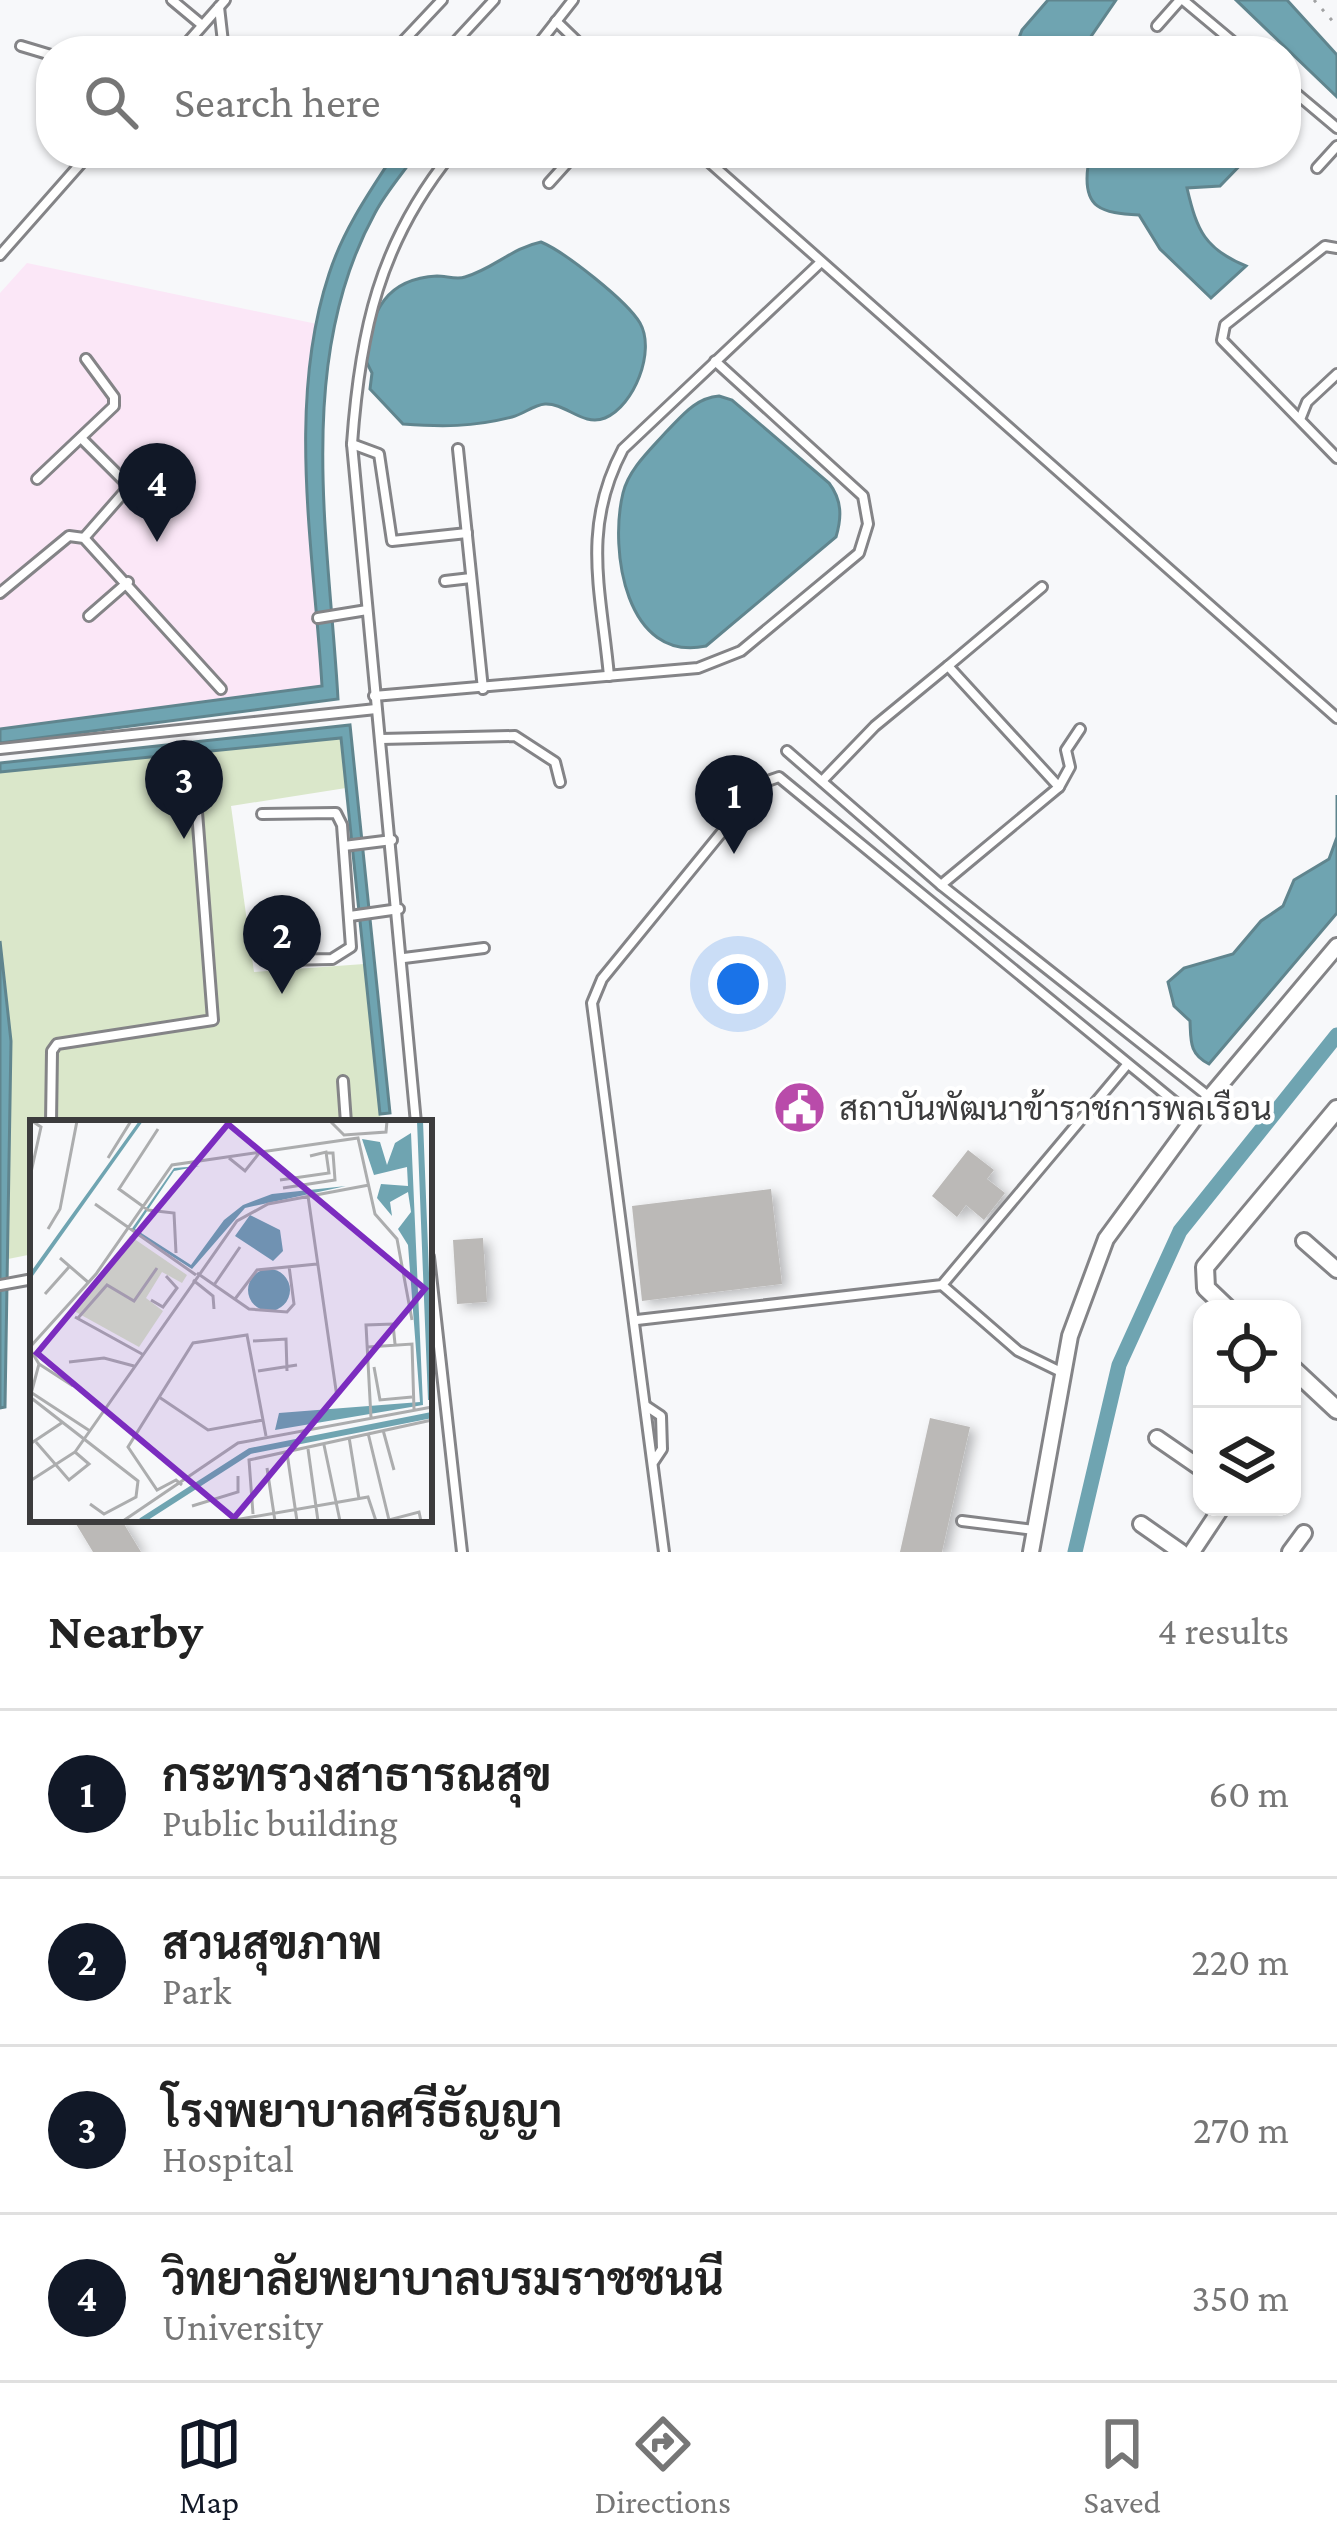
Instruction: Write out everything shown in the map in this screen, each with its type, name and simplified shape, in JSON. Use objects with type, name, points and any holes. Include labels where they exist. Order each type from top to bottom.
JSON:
[{"type":"street","points":[[1030,1552],[1070,1336],[1106,1239],[1210,1097],[1337,946]]},
{"type":"street","points":[[1219,1300],[1206,1288],[1204,1267],[1335,1115]]},
{"type":"street","points":[[1304,1240],[1337,1270]]},
{"type":"street","points":[[1301,1376],[1337,1410]]},
{"type":"street","points":[[1156,1438],[1193,1463]]},
{"type":"street","points":[[1192,1552],[1216,1516]]},
{"type":"street","points":[[1141,1524],[1181,1552]]},
{"type":"street","points":[[1290,1552],[1304,1533]]},
{"type":"lane","points":[[172,0],[202,25]]},
{"type":"lane","points":[[408,36],[442,0]]},
{"type":"lane","points":[[461,36],[494,0]]},
{"type":"lane","points":[[545,36],[574,0]]},
{"type":"lane","points":[[1156,26],[1182,0],[1226,36]]},
{"type":"lane","points":[[193,36],[222,3]]},
{"type":"lane","points":[[222,3],[223,36]]},
{"type":"lane","points":[[556,22],[571,36]]},
{"type":"lane","points":[[21,46],[36,50]]},
{"type":"lane","points":[[1301,98],[1337,128]]},
{"type":"lane","points":[[1317,168],[1337,146]]},
{"type":"lane","points":[[0,255],[77,168]]},
{"type":"lane","points":[[416,1120],[392,840],[363,611],[352,444],[358,358],[370,303],[415,204],[441,168]]},
{"type":"lane","points":[[550,183],[563,168]]},
{"type":"lane","points":[[716,168],[1337,718]]},
{"type":"lane","points":[[1337,248],[1325,246],[1222,333],[1222,340],[1337,458]]},
{"type":"lane","points":[[608,676],[596,522],[602,488],[623,449],[820,263]]},
{"type":"lane","points":[[38,479],[84,440],[116,402],[86,359]]},
{"type":"lane","points":[[374,696],[698,668],[741,651],[859,553],[867,538],[863,496],[715,361]]},
{"type":"lane","points":[[1301,419],[1307,401],[1337,374]]},
{"type":"lane","points":[[84,440],[127,490],[84,538]]},
{"type":"lane","points":[[352,444],[379,454],[392,541],[467,533]]},
{"type":"lane","points":[[458,448],[482,689]]},
{"type":"lane","points":[[0,593],[69,536],[84,538],[221,688]]},
{"type":"lane","points":[[445,581],[471,578]]},
{"type":"lane","points":[[88,616],[128,582]]},
{"type":"lane","points":[[823,780],[875,726],[1042,587]]},
{"type":"lane","points":[[318,618],[363,611]]},
{"type":"lane","points":[[947,666],[1059,787]]},
{"type":"lane","points":[[0,749],[376,709]]},
{"type":"lane","points":[[941,885],[1059,787],[1070,767],[1066,750],[1079,729]]},
{"type":"lane","points":[[381,739],[515,736],[555,762],[560,782]]},
{"type":"lane","points":[[787,751],[941,885],[1210,1097]]},
{"type":"lane","points":[[664,1552],[653,1462],[662,1449],[661,1416],[646,1406],[604,1114],[593,991],[771,777],[798,792],[1194,1118]]},
{"type":"lane","points":[[262,814],[332,810],[340,817],[346,846],[351,946],[340,957],[281,960]]},
{"type":"lane","points":[[51,1120],[52,1051],[57,1044],[213,1020],[197,812]]},
{"type":"lane","points":[[346,846],[392,840]]},
{"type":"lane","points":[[353,916],[399,909]]},
{"type":"lane","points":[[404,958],[484,948]]},
{"type":"lane","points":[[637,1320],[942,1285],[1126,1066]]},
{"type":"lane","points":[[343,1082],[346,1120]]},
{"type":"lane","points":[[0,1285],[30,1280]]},
{"type":"lane","points":[[942,1285],[1018,1351],[1063,1373]]},
{"type":"lane","points":[[432,1295],[462,1552]]},
{"type":"lane","points":[[432,1396],[445,1394]]},
{"type":"lane","points":[[962,1520],[1034,1530]]},
{"type":"path","points":[[1314,0],[1337,26]]},
{"type":"shaded area","points":[[27,263],[317,324],[305,398],[322,686],[0,729],[0,293]]},
{"type":"green space","points":[[341,738],[346,788],[231,806],[254,972],[364,964],[381,1120],[30,1120],[30,1255],[8,1259],[11,1041],[0,941],[0,772]]},
{"type":"water","points":[[1048,0],[1116,0],[1091,36],[1020,36]]},
{"type":"water","points":[[1236,0],[1287,0],[1337,55],[1337,97],[1301,62],[1301,36],[1273,36]]},
{"type":"water","points":[[385,168],[406,168],[379,205],[350,270],[325,389],[324,514],[338,699],[0,743],[0,729],[322,686],[306,478],[309,374],[329,274],[358,211]]},
{"type":"water","points":[[1088,168],[1237,168],[1220,186],[1187,188],[1205,237],[1221,253],[1246,266],[1211,298],[1160,249],[1139,215],[1097,206],[1087,180]]},
{"type":"water","points":[[541,242],[595,278],[640,323],[644,362],[625,402],[597,420],[545,404],[484,423],[403,424],[370,389],[372,373],[363,355],[384,300],[405,283],[437,276],[465,277]]},
{"type":"water","points":[[719,396],[732,400],[829,483],[839,502],[839,523],[836,537],[706,646],[679,647],[657,637],[629,598],[622,571],[619,517],[626,484],[647,453],[696,404]]},
{"type":"water","points":[[350,725],[390,1113],[380,1114],[341,738],[0,772],[0,763]]},
{"type":"water","points":[[1337,837],[1337,913],[1209,1064],[1202,1060],[1194,1051],[1190,1021],[1174,1006],[1168,982],[1184,968],[1233,954],[1261,921],[1283,906],[1294,880],[1329,859]]},
{"type":"water","points":[[0,941],[11,1041],[5,1407],[0,1408]]},
{"type":"building","points":[[968,1150],[994,1170],[987,1179],[1005,1193],[984,1220],[966,1205],[957,1217],[932,1196]]},
{"type":"building","points":[[771,1189],[782,1284],[642,1301],[632,1206]]},
{"type":"building","points":[[483,1238],[487,1302],[457,1304],[453,1240]]},
{"type":"building","points":[[930,1418],[970,1427],[942,1552],[900,1552]]},
{"type":"building","points":[[75,1522],[123,1522],[141,1552],[93,1552]]},
{"type":"waterway","points":[[1075,1552],[1119,1365],[1180,1231],[1337,1035]]},
{"type":"place","name":"วิทยาลัยพยาบาลบรมราชชนนี","points":[[157,542]]},
{"type":"place","name":"โรงพยาบาลศรีธัญญา","points":[[184,839]]},
{"type":"place","name":"กระทรวงสาธารณสุข","points":[[734,854]]},
{"type":"place","name":"สวนสุขภาพ","points":[[282,994]]},
{"type":"place","name":"สถาบันพัฒนาข้าราชการพลเรือน","points":[[800,1108]]}]
